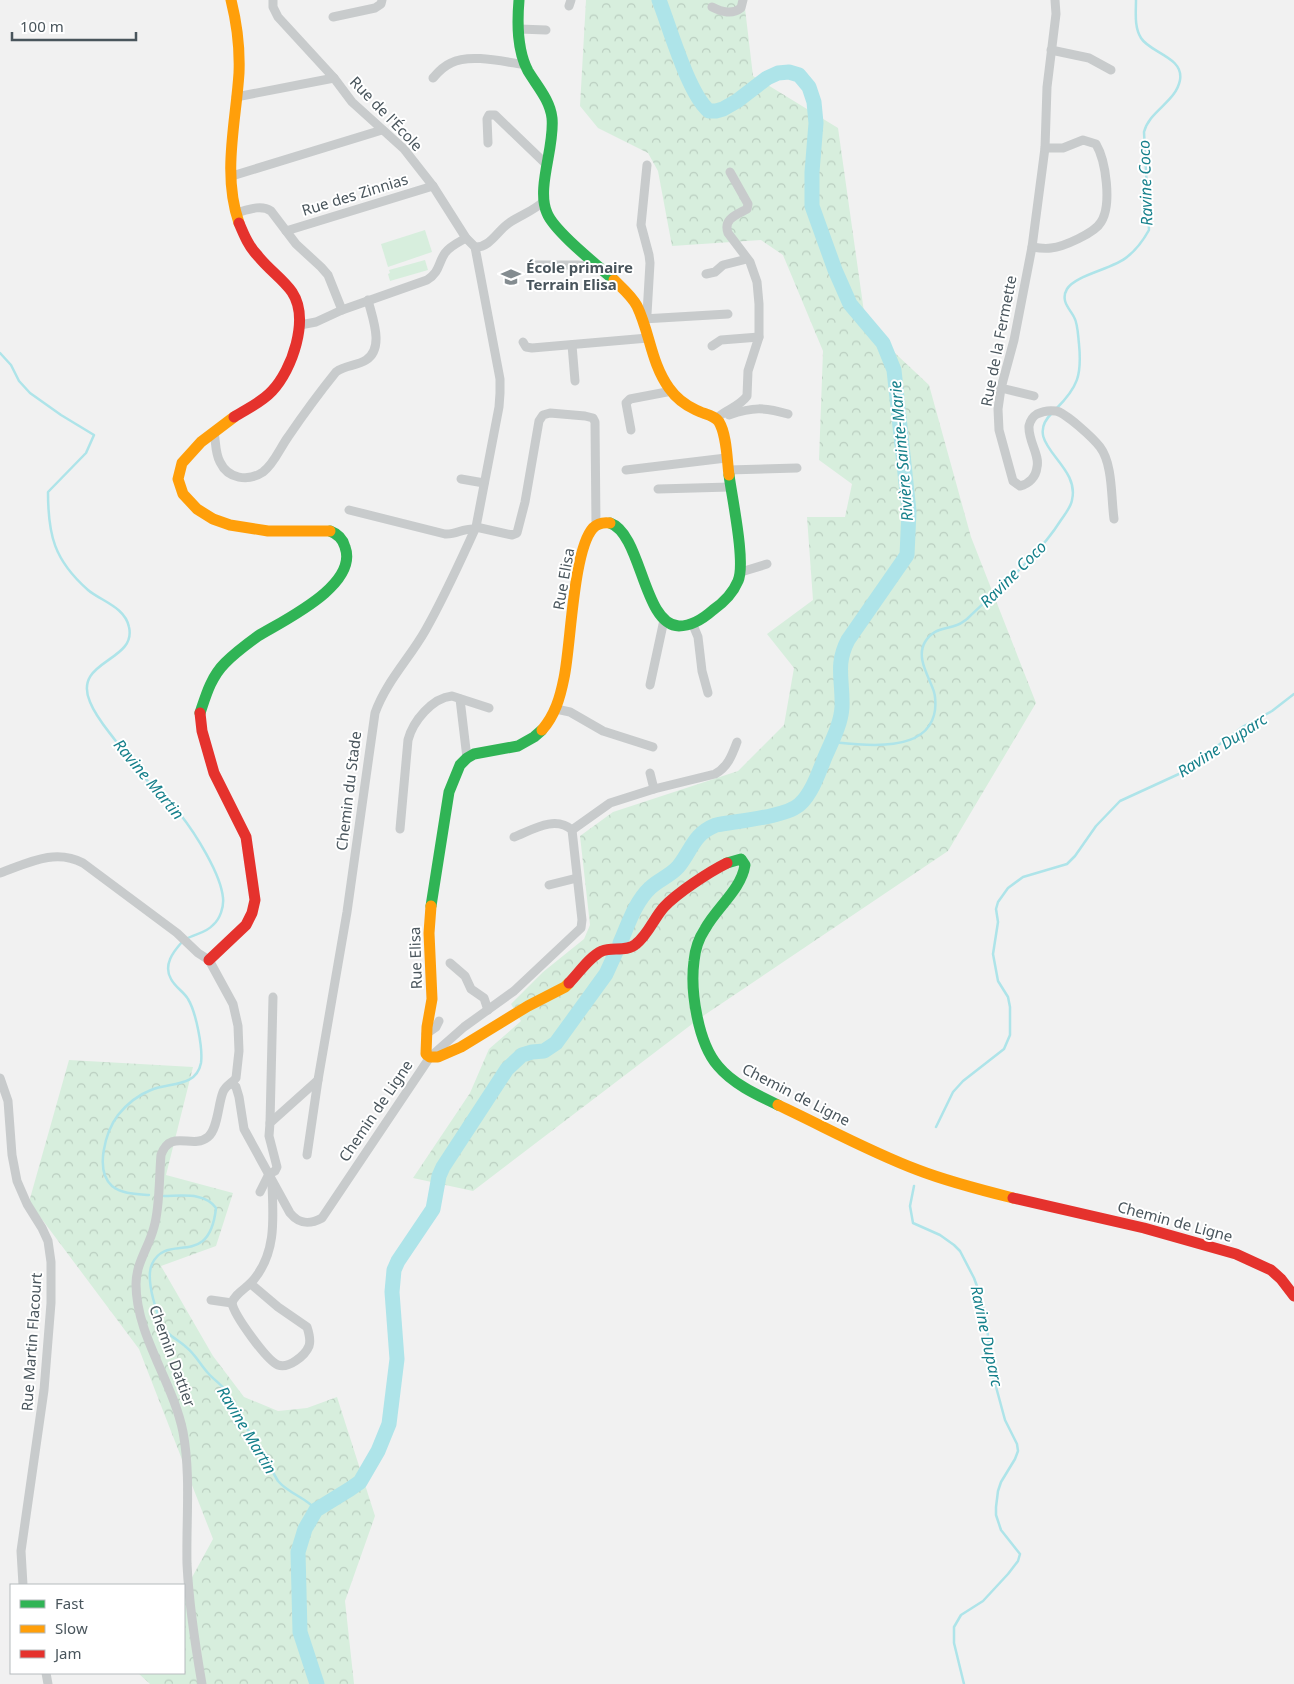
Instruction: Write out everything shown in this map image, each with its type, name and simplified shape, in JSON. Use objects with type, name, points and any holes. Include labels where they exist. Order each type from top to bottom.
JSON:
[{"type":"street","points":[[209,960],[246,925],[252,913],[254,900],[246,838],[214,773],[202,731],[200,715],[209,685],[226,663],[256,638],[320,598],[341,576],[347,563],[347,550],[343,540],[336,533],[327,530],[268,531],[240,529],[215,520],[198,510],[179,489],[177,481],[178,472],[187,455],[198,444],[260,402],[272,390],[286,369],[300,325],[300,312],[296,298],[278,276],[254,252],[236,213],[232,176],[236,97],[240,66],[238,31],[231,0]]},
{"type":"street","name":"Rue de l'École","points":[[273,0],[273,7],[278,17],[334,78],[352,102],[404,149],[433,186],[466,238],[475,247]]},
{"type":"street","points":[[333,17],[375,8],[381,4],[382,0]]},
{"type":"street","points":[[519,0],[519,41],[526,65],[550,110],[551,135],[542,193],[547,216],[554,225],[629,294],[637,304],[657,368],[678,399],[691,408],[717,418],[753,408],[771,409],[788,414]]},
{"type":"street","points":[[712,8],[732,12],[741,8],[743,0]]},
{"type":"street","name":"Rue de la Fermette","points":[[1055,0],[1056,14],[1047,87],[1045,148],[1032,247],[998,409],[999,430],[1010,476],[1020,486],[1027,484],[1036,473],[1038,464],[1029,438],[1029,426],[1034,416],[1042,411],[1063,414],[1102,450],[1108,466],[1114,518]]},
{"type":"street","points":[[519,29],[546,30]]},
{"type":"street","points":[[1051,50],[1088,58],[1110,70]]},
{"type":"street","points":[[433,78],[452,62],[464,59],[526,65]]},
{"type":"street","name":"Rue de l'École","points":[[236,97],[334,78]]},
{"type":"street","points":[[488,143],[487,119],[489,114],[492,114],[547,165]]},
{"type":"street","points":[[232,176],[382,130]]},
{"type":"street","points":[[1032,247],[1052,248],[1090,233],[1100,224],[1106,208],[1104,166],[1096,144],[1083,140],[1063,148],[1045,148]]},
{"type":"street","points":[[643,319],[647,314],[650,263],[641,225],[647,165]]},
{"type":"street","points":[[717,418],[724,411],[736,406],[747,396],[748,371],[759,337],[760,304],[758,282],[747,259],[726,228],[729,220],[747,209],[748,204],[730,172]]},
{"type":"street","name":"Rue des Zinnias","points":[[286,231],[433,186]]},
{"type":"street","points":[[475,247],[485,246],[509,223],[534,210],[543,202]]},
{"type":"street","points":[[236,213],[267,208],[296,244],[321,266],[328,275],[342,310]]},
{"type":"street","points":[[300,325],[316,322],[368,300],[427,280],[437,272],[444,254],[466,238]]},
{"type":"street","name":"Chemin du Stade","points":[[307,1155],[347,912],[375,713],[384,690],[425,632],[475,528],[499,407],[500,379],[475,247]]},
{"type":"street","points":[[706,274],[714,272],[723,265],[747,259]]},
{"type":"street","points":[[537,265],[596,266],[602,269]]},
{"type":"street","points":[[214,432],[220,464],[229,474],[238,478],[248,478],[264,471],[336,372],[344,367],[367,360],[373,352],[376,344],[376,335],[368,300]]},
{"type":"street","points":[[643,319],[728,314]]},
{"type":"street","points":[[712,346],[721,340],[759,337]]},
{"type":"street","points":[[523,342],[526,347],[532,348],[648,338]]},
{"type":"street","points":[[572,345],[575,381]]},
{"type":"street","points":[[1002,388],[1034,396]]},
{"type":"street","points":[[631,430],[626,403],[630,399],[672,392]]},
{"type":"street","points":[[349,510],[445,534],[475,528],[512,535],[517,533],[525,502],[539,421],[543,415],[550,413],[590,416],[595,422],[596,525],[606,522],[615,524],[622,529],[652,600],[664,620],[670,625],[677,627],[693,625],[730,594],[741,572],[723,434],[717,418]]},
{"type":"street","points":[[626,470],[726,458]]},
{"type":"street","points":[[728,470],[797,468]]},
{"type":"street","points":[[461,478],[484,482]]},
{"type":"street","points":[[658,490],[730,487]]},
{"type":"street","name":"Rue Elisa","points":[[430,1057],[426,1054],[425,1049],[432,999],[429,933],[431,899],[445,794],[462,762],[467,758],[473,754],[522,745],[543,729],[556,709],[564,681],[580,559],[590,532],[596,525]]},
{"type":"street","points":[[741,572],[766,564]]},
{"type":"street","points":[[650,685],[664,620]]},
{"type":"street","points":[[693,625],[698,637],[702,671],[708,693]]},
{"type":"street","points":[[400,829],[409,736],[430,706],[441,698],[446,697],[460,699],[489,708]]},
{"type":"street","points":[[460,699],[467,758]]},
{"type":"street","points":[[556,709],[570,712],[603,731],[618,737],[653,747]]},
{"type":"street","points":[[572,830],[610,803],[654,789],[704,777],[722,770],[728,764],[737,742]]},
{"type":"street","points":[[650,773],[654,789]]},
{"type":"street","points":[[430,1057],[464,1027],[514,991],[581,928],[582,920],[572,830],[568,826],[559,823],[548,824],[514,837]]},
{"type":"street","points":[[0,872],[42,859],[64,856],[74,858],[177,933],[198,954],[209,960],[233,1004],[238,1026],[238,1072],[232,1083]]},
{"type":"street","name":"Chemin de Ligne","points":[[232,1083],[239,1097],[244,1129],[270,1178],[296,1220],[307,1223],[315,1222],[322,1218],[430,1057],[438,1057],[461,1047],[528,1006],[565,987],[592,959],[604,951],[632,947],[637,944],[656,920],[662,909],[670,902],[724,865],[741,859],[745,865],[742,876],[701,933],[694,955],[692,981],[706,1045],[716,1065],[737,1083],[822,1126],[927,1174],[985,1190],[1116,1221],[1229,1252],[1270,1270],[1279,1276],[1294,1296]]},
{"type":"street","points":[[549,885],[577,878]]},
{"type":"street","points":[[450,963],[465,976],[471,989],[484,998],[488,1010]]},
{"type":"street","points":[[260,1192],[277,1167],[269,1136],[273,997]]},
{"type":"street","points":[[426,1034],[436,1027],[439,1021]]},
{"type":"street","name":"Rue Martin Flacourt","points":[[0,1078],[8,1101],[12,1155],[17,1181],[27,1204],[48,1241],[52,1269],[52,1303],[44,1390],[21,1551],[24,1584]]},
{"type":"street","points":[[270,1123],[318,1080]]},
{"type":"street","name":"Chemin Dattier","points":[[202,1684],[194,1637],[187,1564],[186,1458],[183,1434],[180,1417],[143,1324],[136,1284],[137,1271],[155,1226],[161,1155],[170,1143],[177,1140],[195,1142],[207,1138],[213,1128],[223,1091],[232,1083]]},
{"type":"street","points":[[232,1303],[235,1297],[251,1284],[265,1261],[271,1243],[274,1219],[270,1178]]},
{"type":"street","points":[[232,1303],[252,1338],[274,1363],[284,1367],[290,1365],[305,1351],[309,1346],[310,1340],[307,1327],[278,1307],[251,1284]]},
{"type":"street","points":[[211,1300],[232,1303]]},
{"type":"green space","points":[[586,0],[744,0],[753,76],[838,128],[866,326],[929,385],[971,537],[1036,703],[948,851],[700,1018],[473,1191],[413,1178],[470,1093],[489,1049],[521,1021],[511,1004],[543,972],[584,939],[590,925],[580,836],[613,812],[738,771],[784,725],[794,668],[767,634],[813,600],[807,517],[845,517],[852,484],[819,460],[823,351],[783,255],[761,240],[672,246],[658,171],[648,153],[598,128],[580,106]]},
{"type":"green space","points":[[425,230],[432,252],[388,267],[381,244]]},
{"type":"green space","points":[[425,260],[428,270],[390,281],[389,270]]},
{"type":"green space","points":[[69,1060],[193,1067],[166,1175],[233,1193],[216,1246],[161,1266],[213,1356],[244,1397],[278,1411],[307,1408],[337,1397],[375,1516],[345,1601],[354,1684],[150,1684],[139,1674],[185,1674],[185,1590],[213,1539],[139,1349],[29,1202]]},
{"type":"waterway","name":"Rivière Sainte-Marie","points":[[620,943],[640,900],[653,885],[678,867],[702,833],[716,825],[761,818],[784,812],[800,804],[808,794],[818,776],[840,720],[842,707],[840,673],[844,649],[848,640],[907,555],[909,511],[894,370],[883,343],[850,304],[835,270],[812,206],[812,172],[816,123],[814,102],[809,87],[799,75],[789,72],[778,73],[767,78],[737,101],[723,109],[709,111],[701,102],[687,75],[659,0]]},
{"type":"waterway","name":"Ravine Coco","points":[[1056,409],[1074,387],[1080,364],[1077,327],[1065,301],[1065,293],[1071,284],[1127,257],[1140,244],[1149,230],[1144,132],[1151,118],[1178,88],[1180,80],[1180,72],[1177,66],[1151,48],[1141,38],[1136,24],[1136,0]]},
{"type":"waterway","name":"Ravine Martin","points":[[0,353],[11,365],[19,381],[30,393],[94,435],[86,453],[48,492],[49,521],[55,546],[67,568],[88,590],[118,609],[127,620],[129,627],[129,639],[124,648],[97,669],[90,677],[87,688],[92,707],[101,722],[140,772],[186,822],[200,843],[218,877],[223,898],[223,905],[218,920],[207,930],[186,939]]},
{"type":"waterway","name":"Ravine Coco","points":[[832,742],[859,745],[890,744],[918,736],[928,727],[935,709],[934,692],[922,660],[923,648],[928,637],[939,630],[964,622],[1004,584],[1041,547],[1066,513],[1072,500],[1072,487],[1068,475],[1047,444],[1043,434],[1044,424],[1052,413]]},
{"type":"waterway","name":"Ravine Duparc","points":[[936,1127],[953,1092],[963,1081],[1004,1049],[1010,1035],[1008,997],[998,981],[993,954],[998,922],[996,909],[998,902],[1008,888],[1023,877],[1067,864],[1075,856],[1096,826],[1120,801],[1181,773],[1244,726],[1272,711],[1294,694]]},
{"type":"waterway","name":"Ravine Martin","points":[[149,1195],[125,1192],[112,1186],[104,1170],[104,1150],[109,1131],[118,1115],[129,1104],[151,1090],[188,1080],[194,1077],[198,1071],[201,1063],[201,1048],[194,1012],[186,996],[171,979],[168,969],[172,954],[182,942]]},
{"type":"waterway","name":"Rivière Sainte-Marie","points":[[317,1684],[300,1632],[298,1552],[305,1529],[316,1510],[360,1482],[378,1451],[389,1424],[397,1359],[392,1292],[394,1270],[433,1209],[439,1176],[443,1167],[507,1069],[522,1055],[544,1051],[556,1043],[606,974],[616,952]]},
{"type":"waterway","name":"Ravine Duparc","points":[[914,1186],[910,1206],[913,1223],[940,1235],[954,1245],[960,1251],[974,1278],[986,1319],[992,1372],[1005,1420],[1017,1444],[1018,1451],[1001,1482],[998,1491],[996,1515],[1001,1530],[1020,1554],[1018,1561],[1008,1574],[983,1601],[961,1615],[954,1627],[954,1643],[964,1684]]},
{"type":"waterway","name":"Ravine Martin","points":[[164,1196],[199,1197],[206,1199],[216,1208],[212,1227],[205,1239],[197,1245],[167,1250],[159,1255],[152,1264],[150,1271],[151,1289],[160,1319],[168,1333],[182,1343],[227,1392],[278,1481],[308,1502],[316,1510]]},
{"type":"traffic: fast","points":[[519,0],[518,27],[524,63],[546,99],[552,118],[551,142],[544,192],[544,203],[547,213],[558,229],[614,280]]},
{"type":"traffic: fast","points":[[610,523],[621,531],[629,544],[650,596],[658,611],[667,622],[684,626],[698,621],[724,601],[738,581],[740,572],[739,546],[729,475]]},
{"type":"traffic: fast","points":[[200,713],[213,680],[225,663],[258,636],[316,600],[341,575],[346,561],[345,547],[340,537],[330,531]]},
{"type":"traffic: fast","points":[[431,906],[449,792],[460,765],[474,754],[518,746],[542,730]]},
{"type":"traffic: fast","points":[[727,863],[741,859],[745,865],[739,882],[710,921],[698,944],[693,973],[697,1016],[705,1044],[718,1066],[738,1084],[778,1105]]},
{"type":"traffic: slow","points":[[231,0],[238,36],[239,64],[231,186],[239,223]]},
{"type":"traffic: slow","points":[[614,280],[637,306],[654,358],[669,388],[684,403],[712,416],[722,427],[729,475]]},
{"type":"traffic: slow","points":[[234,417],[201,442],[182,463],[178,479],[183,494],[197,509],[213,519],[230,525],[268,531],[330,531]]},
{"type":"traffic: slow","points":[[542,730],[554,712],[559,699],[566,663],[577,576],[586,539],[597,525],[610,523]]},
{"type":"traffic: slow","points":[[431,906],[429,933],[432,999],[427,1027],[426,1054],[430,1057],[438,1057],[461,1047],[569,983]]},
{"type":"traffic: slow","points":[[778,1105],[900,1163],[953,1182],[1013,1198]]},
{"type":"traffic: jam","points":[[234,417],[263,399],[279,382],[292,358],[299,330],[297,303],[292,292],[255,252],[247,241],[239,223]]},
{"type":"traffic: jam","points":[[200,713],[202,731],[214,773],[246,837],[255,900],[252,913],[246,925],[209,960]]},
{"type":"traffic: jam","points":[[569,983],[588,961],[602,951],[624,949],[636,944],[644,936],[660,911],[670,901],[694,883],[727,863]]},
{"type":"traffic: jam","points":[[1013,1198],[1144,1228],[1236,1254],[1271,1270],[1281,1279],[1294,1296]]},
{"type":"place","name":"École primaire Terrain Elisa","points":[[511,277]]}]
